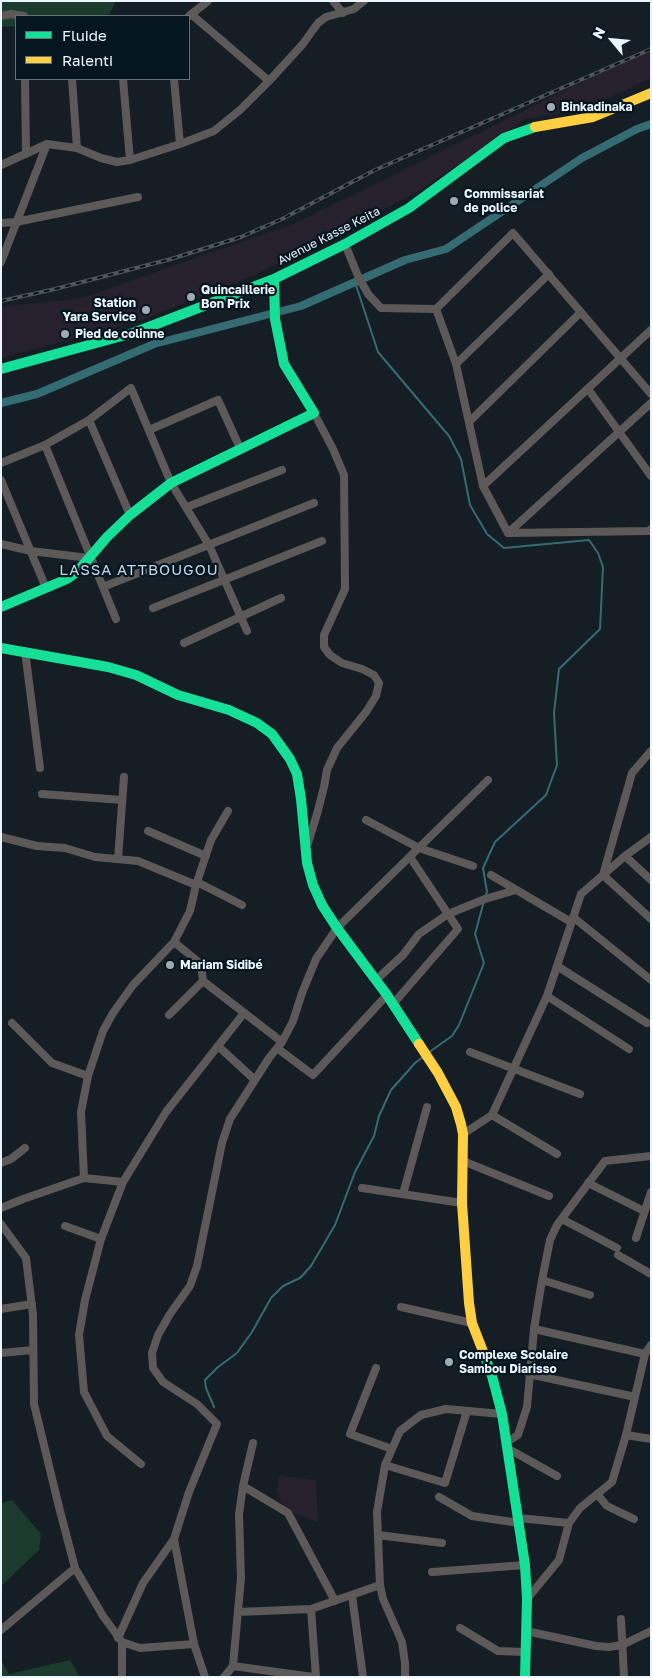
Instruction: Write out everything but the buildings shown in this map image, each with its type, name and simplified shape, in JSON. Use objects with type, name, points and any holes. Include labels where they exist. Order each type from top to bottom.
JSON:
[{"type":"street","points":[[208,1],[190,15],[269,81]]},
{"type":"street","points":[[333,1],[343,12]]},
{"type":"street","points":[[1,165],[47,144],[77,148],[101,158],[117,162],[130,160],[214,131],[240,110],[269,81],[302,45],[318,23],[326,17],[354,9],[364,1]]},
{"type":"street","points":[[1,16],[18,15]]},
{"type":"street","points":[[24,80],[26,154]]},
{"type":"street","points":[[72,80],[77,148]]},
{"type":"street","points":[[123,80],[130,160]]},
{"type":"street","points":[[174,80],[180,144]]},
{"type":"street","name":"Avenue Kasse Keita","points":[[1,369],[133,333],[274,279],[345,244],[409,208],[504,138],[533,127],[592,118],[651,94]]},
{"type":"street","points":[[1,262],[47,144]]},
{"type":"street","points":[[1,223],[16,222],[138,198]]},
{"type":"street","points":[[345,244],[358,276],[368,294],[381,308],[436,309],[513,233],[651,394]]},
{"type":"street","points":[[456,364],[549,274]]},
{"type":"street","points":[[274,279],[275,319],[284,364],[314,412],[344,475],[346,589],[324,636],[324,647],[330,656],[342,663],[374,675],[379,684],[376,696],[366,712],[336,748],[327,770],[317,814],[305,848]]},
{"type":"street","points":[[436,309],[456,364],[483,486],[508,533]]},
{"type":"street","points":[[469,422],[581,312]]},
{"type":"street","points":[[483,486],[651,330]]},
{"type":"street","points":[[1,463],[46,445],[89,420],[131,388],[172,483],[209,545],[247,631]]},
{"type":"street","points":[[588,389],[651,476]]},
{"type":"street","points":[[149,430],[218,400],[240,448]]},
{"type":"street","points":[[508,533],[651,403]]},
{"type":"street","points":[[2,605],[67,580],[77,572],[107,537],[130,515],[172,483],[314,412]]},
{"type":"street","points":[[89,420],[130,515]]},
{"type":"street","points":[[46,445],[116,619]]},
{"type":"street","points":[[187,507],[282,470]]},
{"type":"street","points":[[1,480],[46,588]]},
{"type":"street","points":[[104,588],[314,503]]},
{"type":"street","points":[[508,533],[649,531],[651,529]]},
{"type":"street","points":[[153,608],[322,541]]},
{"type":"street","points":[[1,544],[31,551],[90,557]]},
{"type":"street","points":[[184,643],[281,598]]},
{"type":"street","points":[[1,648],[108,667],[136,675],[178,695],[229,710],[257,723],[272,734],[290,759],[302,799],[305,848],[313,885],[322,905],[390,1000],[438,1073],[456,1106],[463,1134],[462,1203],[472,1323],[492,1376],[502,1414],[525,1565],[527,1600],[525,1677]]},
{"type":"street","points":[[25,651],[40,768]]},
{"type":"street","points":[[603,875],[632,773],[651,751]]},
{"type":"street","points":[[118,859],[124,776]]},
{"type":"street","points":[[122,1677],[120,1640],[143,1583],[174,1539],[189,1492],[217,1424],[197,1404],[163,1382],[153,1368],[152,1353],[158,1335],[190,1286],[197,1266],[222,1143],[230,1119],[279,1045],[293,1020],[316,959],[337,928],[488,780]]},
{"type":"street","points":[[42,794],[122,800]]},
{"type":"street","points":[[84,1178],[81,1112],[88,1076],[103,1031],[133,984],[174,942],[190,910],[211,840],[228,811]]},
{"type":"street","points":[[366,820],[419,848],[473,866]]},
{"type":"street","points":[[148,831],[206,856]]},
{"type":"street","points":[[1,837],[37,846],[65,848],[95,858],[138,862],[197,883],[242,905]]},
{"type":"street","points":[[463,1134],[492,1115],[547,996],[581,894],[625,856],[651,837]]},
{"type":"street","points":[[625,856],[651,880]]},
{"type":"street","points":[[174,942],[201,964],[203,981],[244,1013],[313,1075],[390,1000],[458,929],[410,857]]},
{"type":"street","points":[[491,875],[572,919],[651,980]]},
{"type":"street","points":[[603,875],[651,919]]},
{"type":"street","points":[[376,980],[403,955],[419,934],[448,914],[485,899],[516,890]]},
{"type":"street","points":[[557,966],[647,1022]]},
{"type":"street","points":[[169,1015],[203,981]]},
{"type":"street","points":[[547,996],[629,1049]]},
{"type":"street","points":[[141,1464],[107,1436],[84,1392],[79,1335],[84,1300],[102,1239],[123,1182],[166,1112],[244,1013]]},
{"type":"street","points":[[12,1023],[52,1063],[88,1076]]},
{"type":"street","points":[[218,1046],[255,1080]]},
{"type":"street","points":[[470,1052],[580,1094]]},
{"type":"street","points":[[403,1194],[427,1107]]},
{"type":"street","points":[[492,1115],[557,1154]]},
{"type":"street","points":[[1,1163],[11,1159],[25,1148]]},
{"type":"street","points":[[507,1445],[518,1435],[527,1407],[534,1329],[542,1280],[550,1240],[557,1225],[605,1161],[651,1156]]},
{"type":"street","points":[[463,1161],[548,1196]]},
{"type":"street","points":[[1,1208],[84,1178],[123,1182]]},
{"type":"street","points":[[588,1183],[644,1212]]},
{"type":"street","points":[[362,1188],[462,1203]]},
{"type":"street","points":[[636,1238],[651,1192]]},
{"type":"street","points":[[562,1219],[651,1274]]},
{"type":"street","points":[[1,1224],[26,1258],[32,1304],[34,1404],[75,1568],[120,1640],[140,1648],[194,1644]]},
{"type":"street","points":[[65,1226],[102,1239]]},
{"type":"street","points":[[542,1280],[590,1295]]},
{"type":"street","points":[[1,1309],[32,1304]]},
{"type":"street","points":[[400,1307],[472,1323]]},
{"type":"street","points":[[534,1329],[647,1357]]},
{"type":"street","points":[[527,1600],[559,1560],[569,1523],[580,1508],[612,1482],[651,1345]]},
{"type":"street","points":[[1,1353],[33,1350]]},
{"type":"street","points":[[376,1368],[350,1434],[392,1449]]},
{"type":"street","points":[[529,1374],[635,1397]]},
{"type":"street","points":[[405,1677],[402,1642],[383,1600],[380,1585],[377,1512],[385,1465],[400,1431],[421,1416],[446,1409],[502,1414]]},
{"type":"street","points":[[385,1465],[445,1483],[467,1411]]},
{"type":"street","points":[[626,1435],[651,1439]]},
{"type":"street","points":[[224,1677],[232,1666],[241,1578],[239,1514],[253,1443]]},
{"type":"street","points":[[507,1445],[557,1476]]},
{"type":"street","points":[[243,1486],[288,1513],[335,1601]]},
{"type":"street","points":[[597,1494],[607,1506],[634,1520]]},
{"type":"street","points":[[439,1497],[472,1516],[569,1523]]},
{"type":"street","points":[[378,1534],[442,1543]]},
{"type":"street","points":[[174,1539],[194,1644],[205,1677]]},
{"type":"street","points":[[432,1572],[525,1565]]},
{"type":"street","points":[[1,1630],[75,1568]]},
{"type":"street","points":[[238,1612],[311,1609],[380,1585]]},
{"type":"street","points":[[352,1595],[362,1677]]},
{"type":"street","points":[[232,1666],[314,1677],[311,1609]]},
{"type":"street","points":[[621,1619],[624,1677]]},
{"type":"street","points":[[460,1628],[498,1651],[526,1652]]},
{"type":"street","points":[[526,1631],[609,1647],[622,1645],[651,1631]]},
{"type":"shaded area","points":[[651,48],[651,78],[584,110],[525,119],[421,190],[255,275],[142,320],[1,358],[1,307],[82,298],[298,222]]},
{"type":"shaded area","points":[[279,1475],[316,1480],[318,1522],[290,1511],[281,1502],[277,1489]]},
{"type":"green space","points":[[1,1],[116,1],[110,13],[106,15],[15,15],[15,26],[1,27]]},
{"type":"green space","points":[[12,1500],[41,1534],[39,1550],[1,1586],[1,1503]]},
{"type":"green space","points":[[1,1660],[9,1674],[70,1660],[80,1677],[1,1677]]},
{"type":"waterway","points":[[1,403],[37,394],[154,344],[301,306],[405,260],[446,249],[582,158],[637,129],[651,124]]},
{"type":"waterway","points":[[355,282],[378,352],[449,436],[461,459],[470,505],[487,534],[504,548],[589,540],[598,553],[603,567],[600,629],[559,669],[554,713],[557,765],[546,795],[495,842],[483,868],[487,892],[485,897]]},
{"type":"waterway","points":[[428,1053],[452,1036],[459,1025],[484,963],[475,934],[484,901]]},
{"type":"waterway","points":[[214,1407],[206,1388],[205,1380],[218,1367],[237,1353],[252,1332],[271,1298],[283,1286],[300,1278],[311,1266],[335,1225],[355,1172],[374,1136],[379,1116],[391,1090],[415,1063],[423,1057]]},
{"type":"railway","points":[[1,301],[171,259],[241,237],[282,219],[375,170],[651,49]]},
{"type":"traffic: fast","points":[[1,369],[133,333],[274,279],[345,244],[409,208],[504,138],[535,127]]},
{"type":"traffic: fast","points":[[1,607],[67,579],[77,572],[107,537],[130,515],[171,483],[314,413],[284,364],[275,319],[274,279]]},
{"type":"traffic: fast","points":[[1,648],[108,667],[136,675],[178,695],[229,710],[257,723],[272,734],[290,759],[297,774],[307,863],[313,885],[322,905],[387,995],[419,1044]]},
{"type":"traffic: fast","points":[[484,1354],[502,1414],[525,1565],[527,1599],[525,1677]]},
{"type":"traffic: slow","points":[[535,127],[593,117],[651,93]]},
{"type":"traffic: slow","points":[[419,1044],[438,1073],[456,1107],[461,1124],[463,1134],[462,1203],[469,1303],[472,1323],[484,1354]]},
{"type":"place","name":"Binkadinaka","points":[[551,107]]},
{"type":"place","name":"Commissariat de police","points":[[454,201]]},
{"type":"place","name":"Quincaillerie Bon Prix","points":[[191,297]]},
{"type":"place","name":"Station Yara Service","points":[[146,310]]},
{"type":"place","name":"Pied de colinne","points":[[65,334]]},
{"type":"place","name":"Mariam Sidibé","points":[[170,965]]},
{"type":"place","name":"Complexe Scolaire Sambou Diarisso","points":[[449,1362]]},
{"type":"district","name":"LASSA ATTBOUGOU","points":[[139,570]]}]
